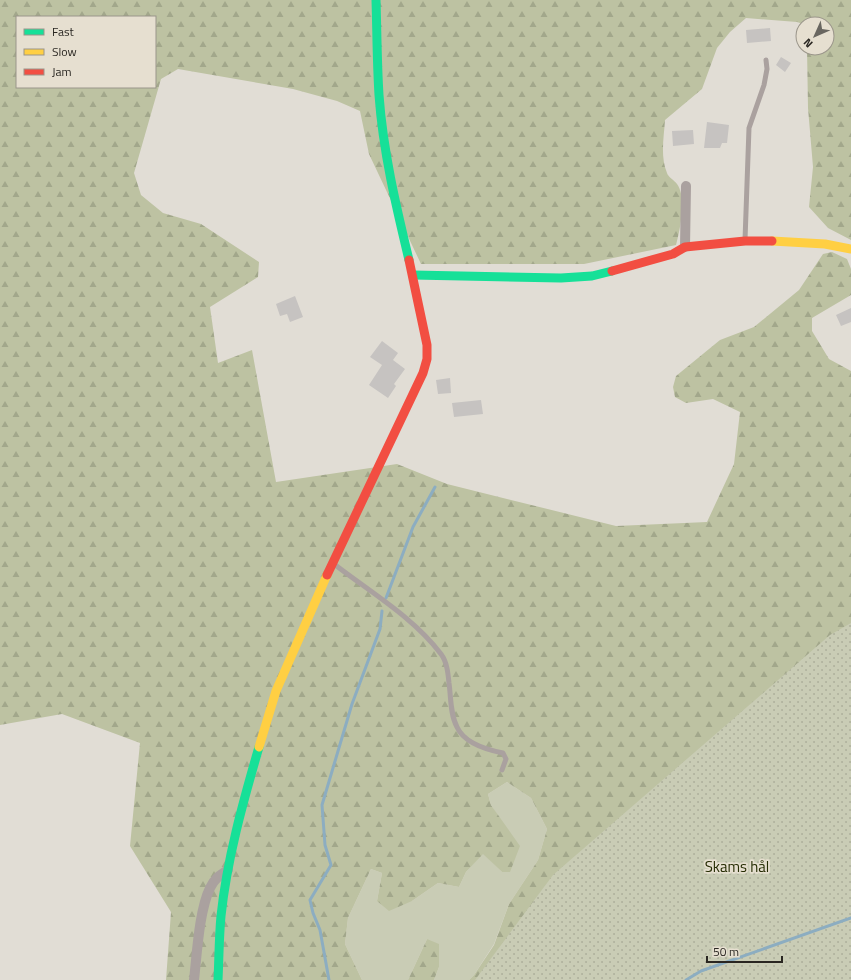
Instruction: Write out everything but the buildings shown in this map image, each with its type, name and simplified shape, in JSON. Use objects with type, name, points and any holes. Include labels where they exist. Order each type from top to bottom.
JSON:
[{"type":"street","points":[[218,980],[221,916],[228,870],[244,796],[276,691],[333,563],[423,373],[427,359],[427,345],[413,275],[393,195],[384,146],[379,95],[376,0]]},
{"type":"street","points":[[685,247],[686,186]]},
{"type":"street","points":[[413,275],[561,278],[592,276],[673,254],[685,247],[745,241],[802,242],[825,244],[851,249]]},
{"type":"street","points":[[194,980],[202,916],[210,888],[218,876],[228,870]]},
{"type":"lane","points":[[745,241],[750,128],[764,86],[767,69],[766,60]]},
{"type":"lane","points":[[333,563],[419,629],[442,655],[448,670],[452,713],[457,729],[472,743],[488,750],[503,753],[506,759],[502,770]]},
{"type":"green space","points":[[0,0],[851,0],[851,240],[828,228],[809,207],[813,167],[808,108],[807,56],[835,56],[835,16],[795,16],[795,22],[746,18],[730,32],[717,48],[702,89],[665,120],[663,146],[665,167],[670,177],[677,184],[682,197],[682,214],[676,245],[584,264],[421,264],[369,154],[360,111],[337,101],[293,89],[178,69],[161,79],[134,173],[141,195],[163,213],[201,224],[259,262],[258,277],[210,307],[218,363],[252,350],[276,482],[397,464],[447,484],[616,526],[707,522],[734,464],[740,412],[713,399],[686,403],[675,397],[673,387],[676,376],[720,340],[754,327],[799,290],[823,254],[832,252],[847,259],[851,269],[851,295],[812,318],[812,331],[829,359],[851,371],[851,980],[469,980],[494,945],[509,904],[538,860],[547,829],[531,798],[507,782],[488,794],[491,805],[520,846],[510,872],[502,872],[483,854],[466,872],[459,887],[438,883],[412,901],[389,911],[377,901],[382,873],[371,869],[348,918],[345,944],[362,980],[166,980],[171,912],[130,846],[140,743],[62,714],[0,725]]},
{"type":"green space","name":"Skams hål","points":[[851,623],[851,980],[475,980],[553,875],[830,635]]},
{"type":"green space","points":[[507,782],[531,798],[547,829],[538,860],[509,904],[494,944],[474,975],[469,980],[434,980],[439,967],[427,939],[408,980],[362,980],[345,944],[348,918],[371,869],[382,873],[377,901],[412,901],[438,883],[459,887],[466,872],[483,853],[502,872],[502,822],[491,805],[488,794]]},
{"type":"green space","points":[[427,939],[439,944],[439,967],[434,980],[408,980]]},
{"type":"waterway","points":[[386,598],[413,527],[435,487]]},
{"type":"waterway","points":[[329,980],[320,930],[313,913],[310,900],[331,865],[325,845],[322,805],[352,704],[380,629],[382,611]]},
{"type":"waterway","points":[[686,980],[701,971],[851,918]]},
{"type":"traffic: fast","points":[[376,0],[378,83],[381,116],[387,158],[409,260]]},
{"type":"traffic: fast","points":[[413,275],[561,278],[592,276],[612,271]]},
{"type":"traffic: fast","points":[[218,980],[221,916],[227,873],[231,852],[259,747]]},
{"type":"traffic: slow","points":[[772,241],[825,244],[851,249]]},
{"type":"traffic: slow","points":[[259,747],[276,691],[327,575]]},
{"type":"traffic: jam","points":[[612,271],[673,254],[685,247],[745,241],[772,241]]},
{"type":"traffic: jam","points":[[327,575],[423,373],[427,359],[427,345],[409,260]]}]
